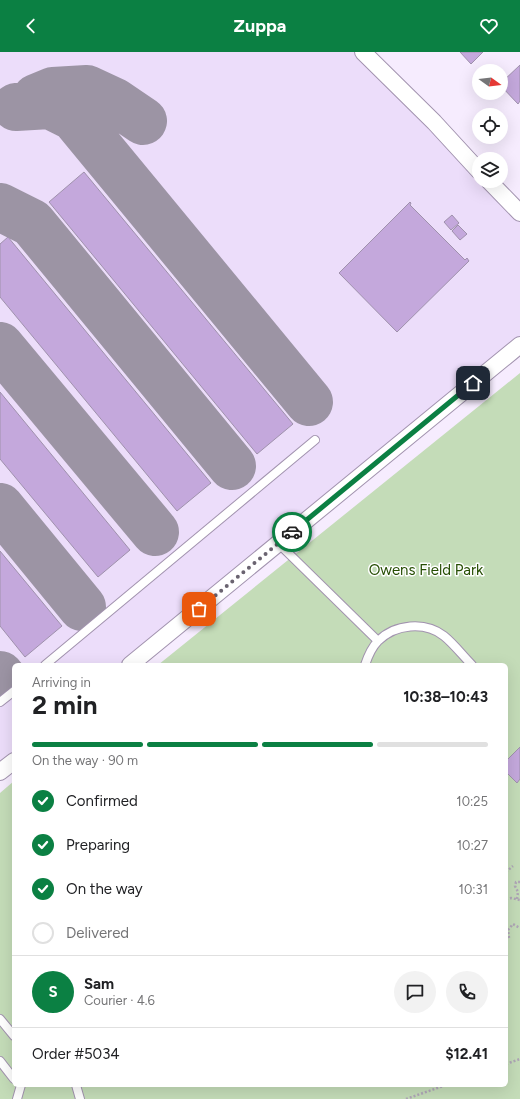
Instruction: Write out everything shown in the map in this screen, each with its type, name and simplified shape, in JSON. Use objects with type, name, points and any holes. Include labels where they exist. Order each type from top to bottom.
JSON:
[{"type":"street","points":[[363,52],[434,122],[472,163]]},
{"type":"street","points":[[496,188],[520,213]]},
{"type":"street","points":[[132,663],[520,345]]},
{"type":"street","points":[[0,772],[12,763]]},
{"type":"lane","points":[[47,663],[315,440]]},
{"type":"lane","points":[[278,543],[378,641]]},
{"type":"lane","points":[[366,663],[372,648],[385,635],[400,628],[414,626],[428,628],[443,636],[470,663]]},
{"type":"lane","points":[[0,702],[12,692]]},
{"type":"lane","points":[[0,1019],[12,1034]]},
{"type":"lane","points":[[0,1062],[12,1077]]},
{"type":"lane","points":[[17,1099],[20,1087]]},
{"type":"lane","points":[[77,1087],[80,1099]]},
{"type":"path","points":[[508,870],[513,866]]},
{"type":"path","points":[[508,899],[519,899],[515,886],[516,882],[520,882]]},
{"type":"path","points":[[508,938],[508,930],[513,924],[520,928]]},
{"type":"path","points":[[508,1063],[520,1059]]},
{"type":"path","points":[[406,1099],[440,1087]]},
{"type":"shaded area","points":[[0,52],[363,52],[472,164],[472,188],[496,188],[520,213],[520,345],[132,663],[12,663],[12,763],[0,772]]},
{"type":"green space","name":"Owens Field Park","points":[[520,373],[520,1099],[0,1099],[0,793],[12,783],[12,1087],[508,1087],[508,663],[160,663]]},
{"type":"building","points":[[460,52],[483,52],[471,64]]},
{"type":"building","points":[[520,65],[520,101],[518,104],[508,93],[508,76]]},
{"type":"building","points":[[84,172],[293,424],[257,454],[49,202]]},
{"type":"building","points":[[410,202],[410,205],[465,260],[467,258],[469,261],[397,332],[339,273]]},
{"type":"building","points":[[452,215],[459,223],[451,230],[444,222]]},
{"type":"building","points":[[458,225],[467,234],[460,240],[452,231]]},
{"type":"building","points":[[8,237],[211,483],[177,511],[0,297],[0,244]]},
{"type":"building","points":[[0,392],[130,550],[98,577],[0,459]]},
{"type":"building","points":[[0,551],[62,626],[25,657],[0,626]]},
{"type":"building","points":[[520,747],[520,779],[517,783],[508,774],[508,759]]},
{"type":"taxiway","points":[[36,98],[53,91],[87,89],[115,102],[143,121]]},
{"type":"taxiway","points":[[16,107],[50,105],[74,117],[309,402]]},
{"type":"taxiway","points":[[0,207],[32,223],[232,466]]},
{"type":"taxiway","points":[[0,346],[155,532]]},
{"type":"taxiway","points":[[0,507],[82,607]]},
{"type":"way so far","points":[[199,609],[292,532]]},
{"type":"route","points":[[292,532],[473,383]]}]
